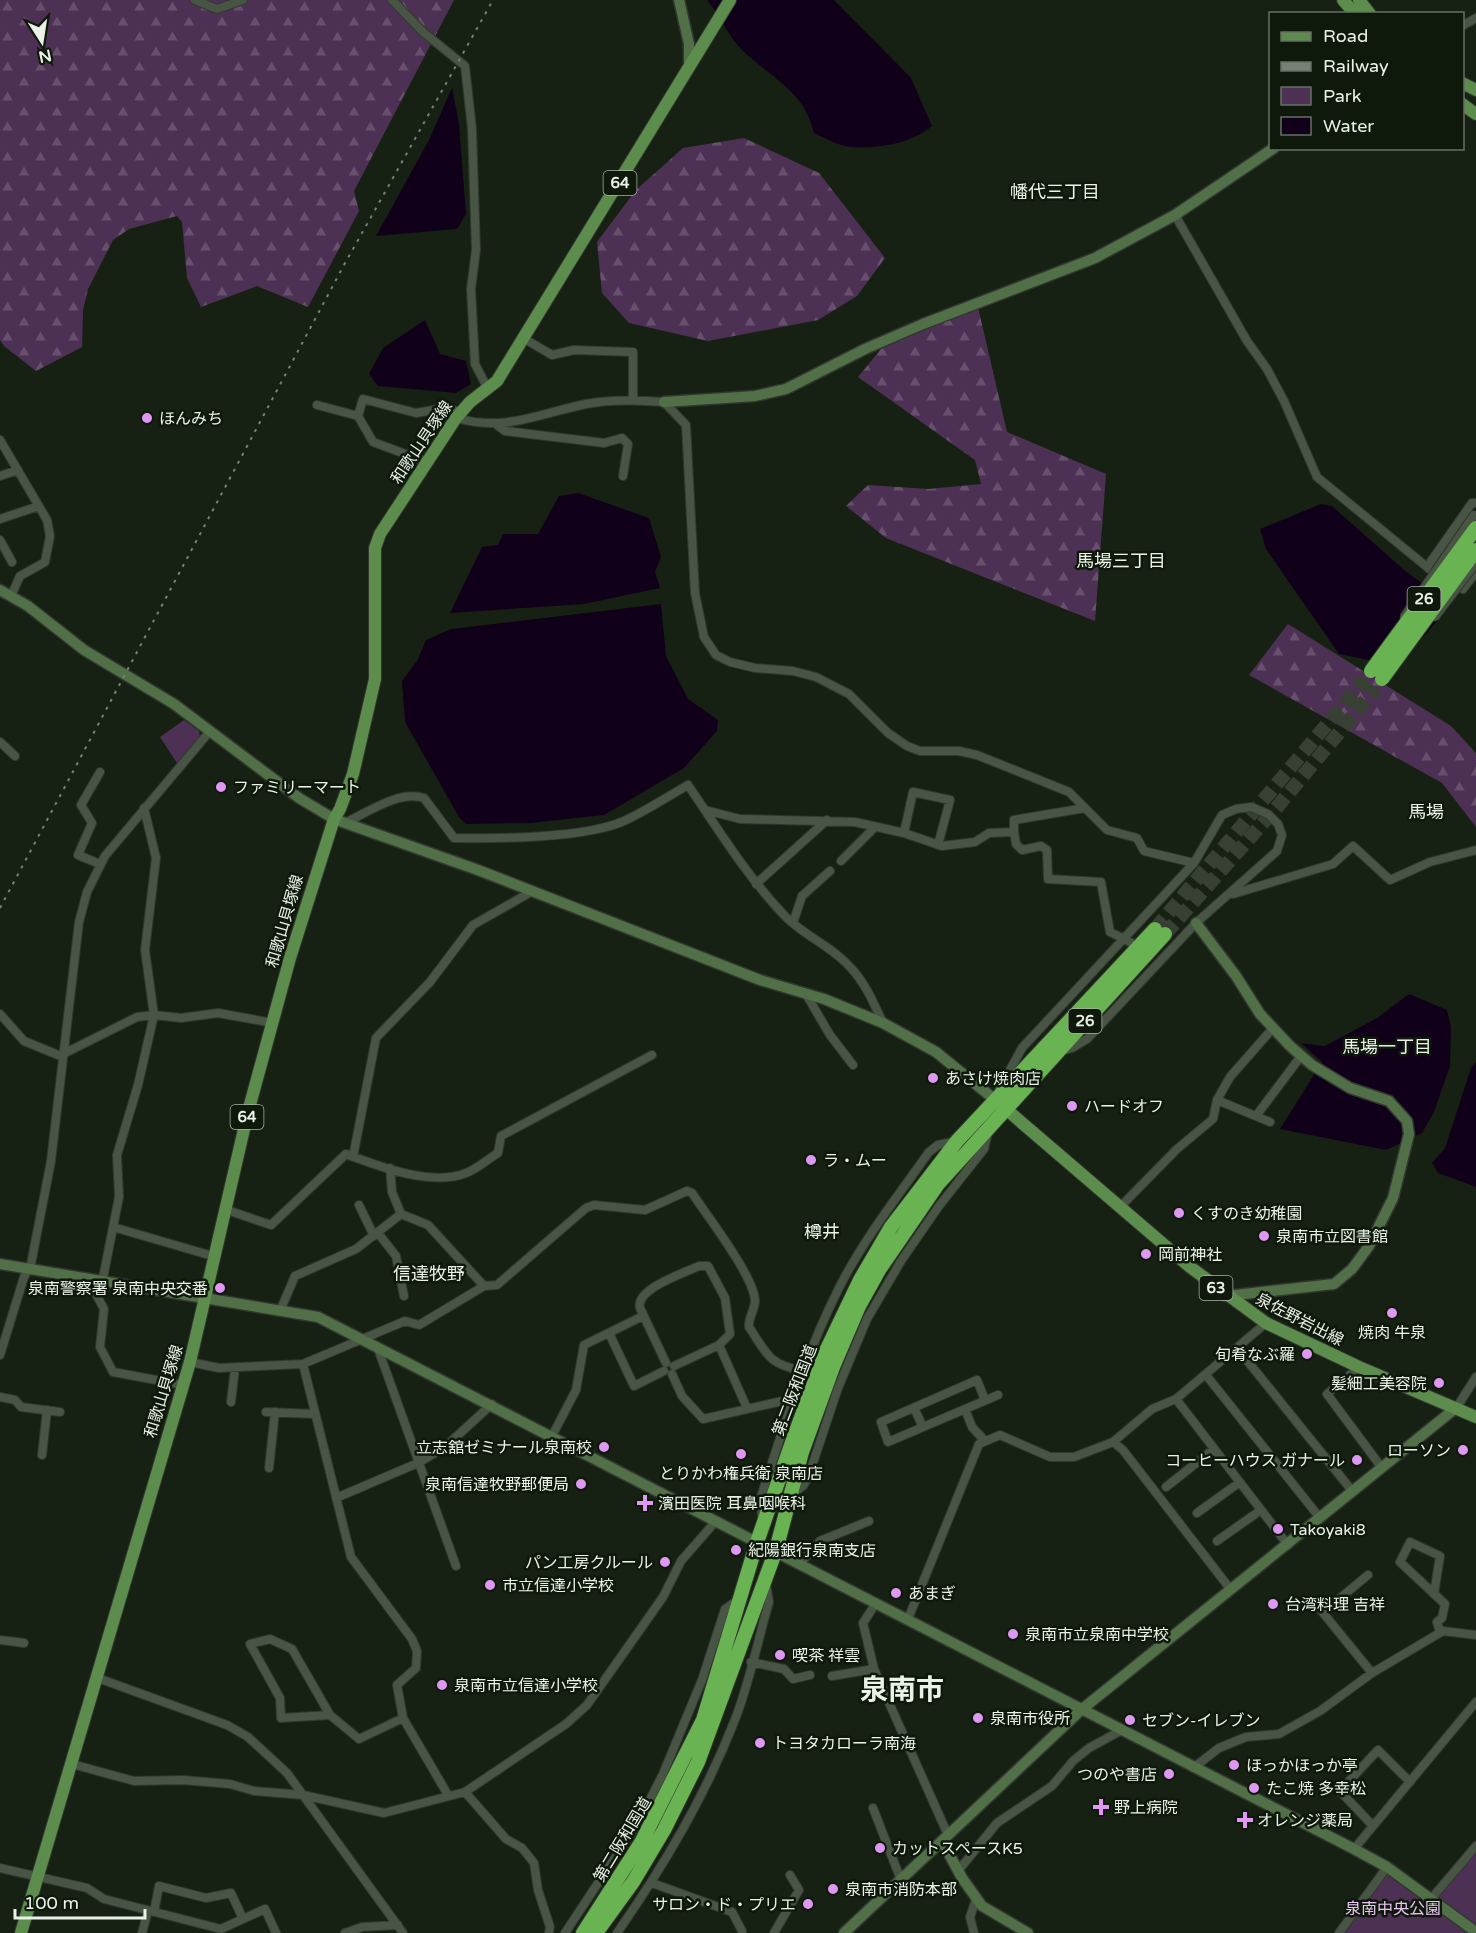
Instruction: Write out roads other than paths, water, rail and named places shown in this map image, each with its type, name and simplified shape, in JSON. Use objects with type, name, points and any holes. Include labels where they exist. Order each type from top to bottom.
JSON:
[{"type":"highway","name":"26","points":[[1475,518],[1388,648],[1374,679],[1407,647],[1476,550]]},
{"type":"highway","name":"第二阪和国道","points":[[583,1933],[642,1841],[703,1720],[757,1542],[826,1351],[860,1280],[891,1227],[957,1141],[999,1103],[1056,1052],[1160,932],[999,1103],[989,1124],[938,1184],[895,1245],[859,1306],[832,1367],[789,1496],[776,1550],[698,1762],[664,1830],[633,1882],[596,1933]]},
{"type":"main road","name":"和歌山貝塚線","points":[[21,1933],[190,1362],[248,1112],[290,958],[339,821],[340,809],[353,774],[375,679],[375,548],[380,534],[458,415],[497,381],[636,158],[689,64],[730,0]]},
{"type":"main road","points":[[1343,0],[1352,12]]},
{"type":"main road","points":[[1359,0],[1368,12]]},
{"type":"main road","name":"泉佐野岩出線","points":[[999,1103],[1119,1208],[1226,1296],[1266,1323],[1359,1367],[1476,1417]]},
{"type":"street","points":[[195,0],[218,9],[243,0]]},
{"type":"street","points":[[392,0],[423,32],[465,66],[472,129],[476,249],[471,289],[475,364],[488,388]]},
{"type":"street","points":[[679,0],[688,44],[689,64]]},
{"type":"street","points":[[358,416],[363,399],[416,413],[445,408],[479,424],[497,425],[588,404],[633,400],[664,402],[755,396],[786,389],[865,349],[923,324],[1095,258],[1175,215],[1271,150]]},
{"type":"street","points":[[1175,215],[1247,341],[1268,369],[1317,477],[1427,567],[1463,589],[1476,572]]},
{"type":"street","points":[[523,338],[552,355],[574,350],[633,352],[633,400]]},
{"type":"street","points":[[664,402],[686,425],[695,593],[704,637],[716,655],[730,662],[755,668],[793,671],[816,676],[849,694],[888,734],[907,746],[920,751],[958,751],[977,755],[1069,792],[1107,830],[1137,838],[1144,851],[1194,863]]},
{"type":"street","points":[[317,405],[358,416],[373,442],[427,462]]},
{"type":"street","points":[[497,425],[505,431],[604,444],[622,438],[628,444],[623,476]]},
{"type":"street","points":[[0,440],[47,520],[50,536],[45,562],[20,576],[11,596]]},
{"type":"street","points":[[0,476],[18,470]]},
{"type":"street","points":[[1427,567],[1472,503],[1476,503]]},
{"type":"street","points":[[0,519],[39,506]]},
{"type":"street","points":[[0,540],[12,562]]},
{"type":"street","points":[[1407,647],[1445,605],[1476,564]]},
{"type":"street","points":[[0,590],[84,650],[174,704],[299,798],[339,821],[402,841],[760,980],[806,994],[883,1023],[936,1052],[999,1103],[1022,1048],[1194,863],[1222,815],[1236,809],[1251,807],[1268,814],[1278,824],[1282,835],[1277,851],[1153,963],[1087,1039],[1072,1048],[1056,1052]]},
{"type":"street","points":[[0,1355],[28,1269],[51,1161],[79,922],[87,892],[100,864],[210,731]]},
{"type":"street","points":[[0,742],[15,756]]},
{"type":"street","points":[[100,772],[81,805],[92,823],[78,855],[100,864]]},
{"type":"street","points":[[339,821],[394,800],[416,795],[424,798],[454,838],[499,838],[588,830],[622,822],[688,784],[756,884],[794,923],[851,968],[866,987],[883,1023]]},
{"type":"street","points":[[904,833],[913,792],[950,800],[938,845]]},
{"type":"street","points":[[144,808],[156,858],[145,950],[154,1015],[138,1085],[117,1155],[119,1197],[96,1294],[104,1309],[100,1347],[113,1372],[183,1385]]},
{"type":"street","points":[[1085,808],[1014,820],[1016,844],[1022,850],[1041,846],[1047,850],[1048,879],[1101,882],[1110,932],[1132,944]]},
{"type":"street","points":[[705,810],[741,819],[827,820],[875,827],[904,833],[938,845],[959,846],[975,842],[989,832],[1014,832]]},
{"type":"street","points":[[756,884],[827,820]]},
{"type":"street","points":[[841,861],[875,827]]},
{"type":"street","points":[[1229,895],[1333,864],[1353,846],[1390,880],[1430,862],[1476,850]]},
{"type":"street","points":[[794,923],[802,896],[830,871]]},
{"type":"street","points":[[353,1157],[376,1038],[430,982],[473,925],[531,892]]},
{"type":"street","points":[[1196,923],[1236,976],[1260,1014],[1301,1056],[1350,1088],[1389,1101],[1407,1121],[1409,1134],[1406,1154],[1393,1198],[1353,1269],[1334,1284],[1226,1296]]},
{"type":"street","points":[[806,994],[830,1035],[853,1065]]},
{"type":"street","points":[[0,1014],[24,1041],[63,1056],[137,1017],[154,1015],[181,1018],[218,1013],[273,1023]]},
{"type":"street","points":[[1119,1208],[1177,1149],[1212,1119],[1217,1100],[1230,1077],[1273,1028]]},
{"type":"street","points":[[227,1210],[271,1225],[346,1154],[373,1166],[439,1178],[467,1173],[498,1152],[501,1136],[652,1055]]},
{"type":"street","points":[[1256,1116],[1301,1056]]},
{"type":"street","points":[[1217,1100],[1270,1122]]},
{"type":"street","points":[[762,1528],[761,1497],[802,1371],[840,1287],[887,1211],[929,1152],[938,1145],[957,1141]]},
{"type":"street","points":[[390,1168],[392,1192],[401,1214],[429,1225],[484,1286]]},
{"type":"street","points":[[190,1362],[219,1368],[303,1364],[405,1321],[419,1325],[484,1286],[497,1285],[586,1208],[594,1205],[645,1210],[687,1191],[692,1193],[728,1248],[737,1256],[755,1299],[748,1327],[779,1366],[802,1371]]},
{"type":"street","points":[[359,1205],[376,1234],[396,1256],[404,1296]]},
{"type":"street","points":[[280,1311],[295,1276],[356,1249],[401,1214]]},
{"type":"street","points":[[113,1227],[216,1257]]},
{"type":"street","points":[[0,1264],[318,1317],[492,1404],[715,1522],[776,1550],[1193,1768],[1354,1849],[1387,1867],[1476,1932]]},
{"type":"street","points":[[609,1333],[634,1386],[669,1369],[719,1345],[730,1334],[728,1307],[708,1266],[699,1266],[648,1290],[638,1303],[643,1316],[669,1369],[682,1396],[703,1419],[782,1401],[792,1403]]},
{"type":"street","points":[[552,1436],[576,1390],[581,1349],[584,1344],[643,1316]]},
{"type":"street","points":[[908,1619],[979,1444],[1000,1435],[1050,1457],[1074,1456],[1113,1442],[1152,1409],[1176,1399],[1266,1323]]},
{"type":"street","points":[[719,1345],[747,1408]]},
{"type":"street","points":[[376,1346],[456,1566]]},
{"type":"street","points":[[1237,1348],[1353,1492]]},
{"type":"street","points":[[303,1364],[351,1557],[412,1639],[417,1651],[416,1668],[397,1685],[403,1718],[448,1795]]},
{"type":"street","points":[[1359,1367],[1327,1394],[1382,1468]]},
{"type":"street","points":[[231,1402],[235,1368]]},
{"type":"street","points":[[1206,1375],[1320,1518]]},
{"type":"street","points":[[844,1933],[1081,1710],[1457,1407],[1476,1377]]},
{"type":"street","points":[[985,1400],[977,1380],[881,1422],[888,1442],[998,1395]]},
{"type":"street","points":[[0,1397],[15,1400],[21,1407],[60,1412]]},
{"type":"street","points":[[1176,1399],[1288,1545]]},
{"type":"street","points":[[336,1498],[418,1463],[445,1447],[492,1404]]},
{"type":"street","points":[[914,1408],[923,1427]]},
{"type":"street","points":[[965,1409],[972,1427],[985,1441]]},
{"type":"street","points":[[42,1455],[47,1410]]},
{"type":"street","points":[[269,1468],[271,1412],[315,1414]]},
{"type":"street","points":[[1113,1442],[1123,1450],[1231,1590]]},
{"type":"street","points":[[1166,1487],[1214,1449]]},
{"type":"street","points":[[1197,1513],[1240,1482]]},
{"type":"street","points":[[1217,1541],[1261,1510]]},
{"type":"street","points":[[800,1564],[820,1540],[869,1521]]},
{"type":"street","points":[[72,1764],[134,1781],[148,1783],[183,1780],[230,1784],[254,1791],[303,1795],[384,1812],[465,1792],[566,1724],[587,1705],[663,1597],[681,1562],[715,1522]]},
{"type":"street","points":[[1434,1594],[1440,1556],[1410,1542],[1400,1562],[1444,1604],[1442,1618],[1437,1622],[1440,1632]]},
{"type":"street","points":[[1323,1612],[1368,1575]]},
{"type":"street","points":[[617,1933],[652,1883],[687,1824],[715,1769],[737,1714],[769,1602],[765,1580]]},
{"type":"street","points":[[565,1933],[615,1860],[663,1774],[702,1680],[725,1609],[739,1599]]},
{"type":"street","points":[[876,1603],[863,1623],[874,1669],[958,1871],[976,1899],[990,1912],[1028,1933]]},
{"type":"street","points":[[1315,1603],[1372,1673]]},
{"type":"street","points":[[1193,1768],[1219,1748],[1246,1737],[1279,1734],[1320,1711],[1372,1673],[1440,1632],[1476,1635]]},
{"type":"street","points":[[330,1715],[281,1718],[280,1698],[250,1644],[270,1639],[292,1648],[330,1715],[359,1739],[403,1718]]},
{"type":"street","points":[[0,1640],[24,1643]]},
{"type":"street","points":[[751,1662],[784,1669],[793,1679],[810,1676]]},
{"type":"street","points":[[832,1676],[874,1669]]},
{"type":"street","points":[[96,1677],[227,1725],[270,1755],[303,1795],[403,1933]]},
{"type":"street","points":[[1354,1849],[1476,1702]]},
{"type":"street","points":[[958,1871],[997,1823],[1052,1786],[1072,1761],[1089,1748],[1122,1730]]},
{"type":"street","points":[[1373,1826],[1340,1791],[1378,1750],[1410,1782]]},
{"type":"street","points":[[465,1792],[506,1839],[522,1848],[534,1863],[538,1890],[550,1927],[549,1933]]},
{"type":"street","points":[[873,1808],[901,1880]]},
{"type":"street","points":[[1431,1899],[1476,1846]]},
{"type":"street","points":[[1339,1933],[1387,1867]]},
{"type":"street","points":[[0,1868],[87,1888],[104,1899],[221,1929],[265,1909],[276,1933]]},
{"type":"street","points":[[774,1933],[799,1890],[790,1875]]},
{"type":"street","points":[[652,1883],[732,1912],[743,1932]]},
{"type":"street","points":[[142,1933],[159,1886],[207,1898],[231,1893],[243,1919]]},
{"type":"street","points":[[975,1933],[970,1917],[976,1899]]},
{"type":"street","points":[[345,1933],[362,1927],[398,1926]]},
{"type":"water","points":[[707,0],[834,0],[911,78],[932,126],[904,141],[871,147],[846,146],[814,133],[810,119],[795,96],[742,50]]},
{"type":"water","points":[[452,88],[459,124],[466,214],[457,229],[376,236],[429,140]]},
{"type":"water","points":[[425,320],[440,354],[466,361],[471,384],[456,393],[378,386],[369,374],[383,348]]},
{"type":"water","points":[[578,493],[649,518],[661,557],[655,572],[660,588],[584,604],[450,613],[482,547],[498,545],[503,534],[538,534],[559,496]]},
{"type":"water","points":[[1321,504],[1332,506],[1403,569],[1451,605],[1398,666],[1339,654],[1266,549],[1260,529]]},
{"type":"water","points":[[661,604],[666,656],[688,699],[718,720],[717,731],[684,768],[604,815],[531,823],[466,824],[459,817],[405,722],[402,681],[417,661],[426,640],[451,629]]},
{"type":"water","points":[[1409,994],[1447,1010],[1451,1027],[1450,1066],[1434,1112],[1422,1133],[1386,1150],[1280,1129],[1322,1062],[1301,1043],[1325,1046],[1377,1018]]},
{"type":"water","points":[[1476,1062],[1476,1187],[1438,1173],[1432,1163],[1445,1148],[1471,1068]]},
{"type":"tunnel","points":[[1155,929],[1365,679]]},
{"type":"tunnel","points":[[1165,934],[1278,806],[1376,688]]},
{"type":"railway","points":[[0,908],[344,265],[493,0]]},
{"type":"place","name":"ほんみち","points":[[147,418]]},
{"type":"place","name":"ファミリーマート","points":[[221,787]]},
{"type":"place","name":"あさけ焼肉店","points":[[933,1078]]},
{"type":"place","name":"ハードオフ","points":[[1072,1106]]},
{"type":"place","name":"ラ・ムー","points":[[811,1160]]},
{"type":"place","name":"くすのき幼稚園","points":[[1179,1213]]},
{"type":"place","name":"泉南市立図書館","points":[[1264,1236]]},
{"type":"place","name":"岡前神社","points":[[1146,1254]]},
{"type":"place","name":"泉南警察署 泉南中央交番","points":[[220,1288]]},
{"type":"place","name":"焼肉 牛泉","points":[[1392,1313]]},
{"type":"place","name":"旬肴なぶ羅","points":[[1307,1354]]},
{"type":"place","name":"髪細工美容院","points":[[1439,1383]]},
{"type":"place","name":"立志舘ゼミナール泉南校","points":[[604,1447]]},
{"type":"place","name":"ローソン","points":[[1463,1450]]},
{"type":"place","name":"とりかわ権兵衛 泉南店","points":[[741,1454]]},
{"type":"place","name":"コーヒーハウス ガナール","points":[[1357,1460]]},
{"type":"place","name":"泉南信達牧野郵便局","points":[[581,1484]]},
{"type":"place","name":"濱田医院 耳鼻咽喉科","points":[[645,1503]]},
{"type":"place","name":"Takoyaki8","points":[[1278,1529]]},
{"type":"place","name":"紀陽銀行泉南支店","points":[[736,1550]]},
{"type":"place","name":"パン工房クルール","points":[[665,1562]]},
{"type":"place","name":"市立信達小学校","points":[[490,1585]]},
{"type":"place","name":"あまぎ","points":[[896,1593]]},
{"type":"place","name":"台湾料理 吉祥","points":[[1273,1604]]},
{"type":"place","name":"泉南市立泉南中学校","points":[[1013,1634]]},
{"type":"place","name":"喫茶 祥雲","points":[[780,1655]]},
{"type":"place","name":"泉南市立信達小学校","points":[[442,1685]]},
{"type":"place","name":"泉南市役所","points":[[978,1718]]},
{"type":"place","name":"セブン-イレブン","points":[[1130,1720]]},
{"type":"place","name":"トヨタカローラ南海","points":[[760,1743]]},
{"type":"place","name":"ほっかほっか亭","points":[[1234,1765]]},
{"type":"place","name":"つのや書店","points":[[1169,1774]]},
{"type":"place","name":"たこ焼 多幸松","points":[[1254,1788]]},
{"type":"place","name":"野上病院","points":[[1101,1807]]},
{"type":"place","name":"オレンジ薬局","points":[[1245,1820]]},
{"type":"place","name":"カットスペースK5","points":[[880,1848]]},
{"type":"place","name":"泉南市消防本部","points":[[833,1889]]},
{"type":"place","name":"サロン・ド・プリエ","points":[[808,1904]]},
{"type":"district","name":"幡代三丁目","points":[[1055,192]]},
{"type":"district","name":"馬場三丁目","points":[[1121,561]]},
{"type":"district","name":"馬場","points":[[1426,812]]},
{"type":"district","name":"馬場一丁目","points":[[1387,1047]]},
{"type":"district","name":"樽井","points":[[822,1232]]},
{"type":"district","name":"信達牧野","points":[[429,1274]]},
{"type":"district","name":"泉南市","points":[[902,1689]]},
{"type":"park label","name":"泉南中央公園","points":[[1393,1908]]}]
